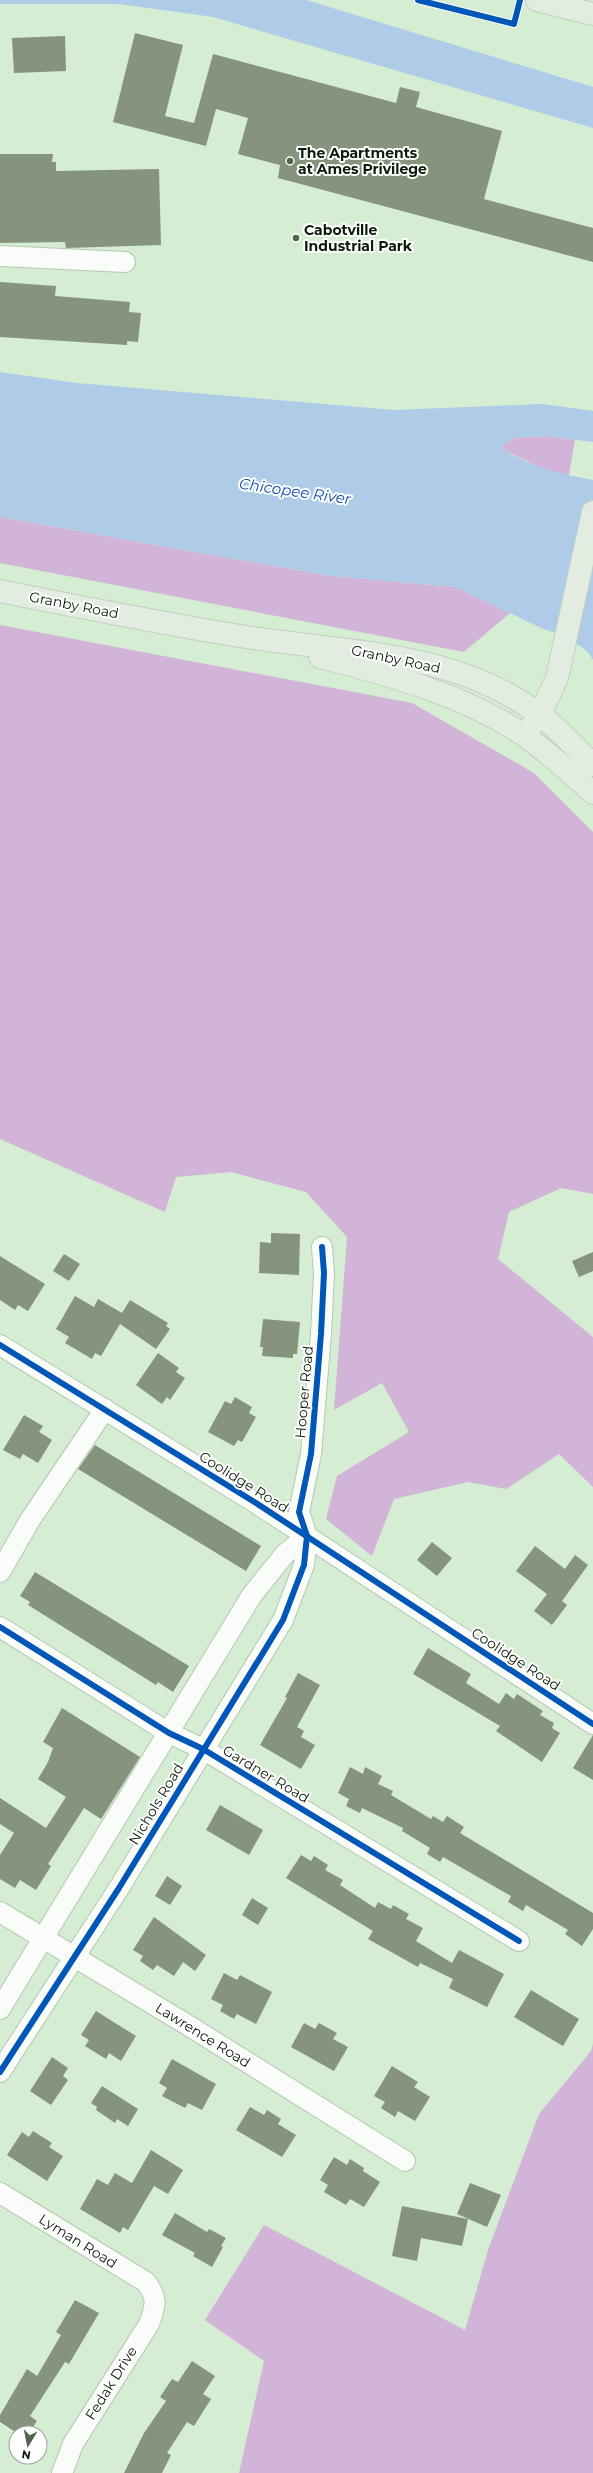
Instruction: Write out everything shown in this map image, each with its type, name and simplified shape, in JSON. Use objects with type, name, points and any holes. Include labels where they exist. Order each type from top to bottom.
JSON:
[{"type":"main road","points":[[537,0],[593,14]]},
{"type":"main road","points":[[524,736],[540,714],[557,678],[593,512]]},
{"type":"main road","name":"Granby Road","points":[[0,591],[242,636],[349,649],[423,662],[501,690],[540,714],[559,730],[593,765]]},
{"type":"main road","name":"Granby Road","points":[[242,636],[369,669],[403,680],[474,709],[524,736],[559,762],[593,793]]},
{"type":"street","points":[[0,256],[125,262]]},
{"type":"street","name":"Hooper Road","points":[[307,1536],[299,1512],[311,1454],[324,1273],[322,1247]]},
{"type":"street","name":"Coolidge Road","points":[[0,1345],[307,1536],[593,1724]]},
{"type":"street","points":[[0,1572],[30,1520],[105,1409]]},
{"type":"street","name":"Nichols Road","points":[[0,2009],[170,1733],[252,1596],[285,1554],[307,1536]]},
{"type":"street","name":"Nichols Road","points":[[0,2072],[76,1957],[283,1620],[304,1565],[307,1536]]},
{"type":"street","name":"Gardner Road","points":[[0,1627],[170,1733],[203,1750],[519,1941]]},
{"type":"street","name":"Lawrence Road","points":[[0,1912],[76,1957],[405,2161]]},
{"type":"street","name":"Lyman Road","points":[[0,2193],[146,2282],[153,2292]]},
{"type":"street","name":"Fedak Drive","points":[[62,2473],[74,2444],[149,2324],[156,2306],[153,2292]]},
{"type":"shaded area","points":[[546,436],[575,440],[569,475],[547,471],[500,448],[514,438]]},
{"type":"shaded area","points":[[0,517],[331,576],[456,587],[510,613],[464,652],[0,563]]},
{"type":"shaded area","points":[[0,625],[412,703],[534,773],[593,832],[593,1194],[561,1188],[509,1212],[498,1259],[593,1337],[593,1487],[559,1454],[506,1489],[468,1482],[394,1499],[372,1556],[326,1519],[337,1476],[409,1432],[382,1383],[334,1410],[347,1237],[306,1192],[231,1172],[176,1177],[165,1212],[0,1139]]},
{"type":"shaded area","points":[[593,2044],[593,2473],[239,2473],[264,2361],[205,2320],[264,2225],[465,2330],[488,2250],[539,2114],[591,2051]]},
{"type":"water","points":[[0,0],[306,0],[593,87],[593,128],[213,17],[119,4],[0,4]]},
{"type":"water","name":"Chicopee River","points":[[0,372],[77,383],[394,410],[543,404],[593,411],[593,442],[545,436],[514,438],[500,448],[535,465],[593,480],[593,660],[588,652],[566,636],[543,629],[456,587],[331,576],[0,517]]},
{"type":"building","name":"The Apartments at Ames Privilege","points":[[135,33],[183,45],[165,116],[194,123],[213,54],[396,103],[400,87],[420,92],[416,107],[502,131],[484,199],[593,228],[593,262],[278,178],[280,165],[238,154],[248,118],[216,109],[206,146],[113,122]]},
{"type":"building","points":[[65,36],[66,71],[14,73],[12,38]]},
{"type":"building","points":[[0,154],[53,154],[52,162],[56,162],[56,171],[159,169],[161,245],[66,248],[65,242],[0,243]]},
{"type":"building","points":[[0,282],[56,286],[55,296],[130,302],[129,312],[141,313],[138,342],[127,341],[127,345],[0,337]]},
{"type":"building","points":[[271,1233],[300,1234],[299,1275],[259,1273],[260,1242],[271,1243]]},
{"type":"building","points":[[593,1252],[593,1271],[579,1277],[572,1261]]},
{"type":"building","points":[[64,1254],[80,1264],[69,1281],[53,1271]]},
{"type":"building","points":[[0,1256],[45,1284],[28,1311],[18,1305],[15,1310],[0,1300]]},
{"type":"building","points":[[75,1296],[94,1307],[98,1299],[122,1313],[130,1300],[168,1323],[166,1326],[170,1329],[156,1349],[120,1324],[101,1356],[95,1353],[92,1359],[65,1343],[69,1337],[56,1329]]},
{"type":"building","points":[[263,1319],[300,1322],[297,1354],[293,1354],[293,1358],[262,1356],[263,1347],[260,1347]]},
{"type":"building","points":[[158,1353],[179,1368],[176,1372],[185,1378],[170,1400],[167,1397],[162,1404],[136,1385]]},
{"type":"building","points":[[235,1397],[252,1407],[249,1413],[256,1417],[242,1442],[238,1440],[234,1446],[208,1432],[225,1401],[231,1404]]},
{"type":"building","points":[[24,1415],[43,1426],[39,1432],[52,1440],[38,1463],[23,1454],[20,1459],[3,1450]]},
{"type":"building","points":[[95,1445],[261,1546],[246,1571],[78,1469]]},
{"type":"building","points":[[432,1542],[452,1558],[437,1576],[417,1560]]},
{"type":"building","points":[[535,1546],[565,1569],[575,1555],[588,1565],[562,1601],[567,1605],[552,1625],[534,1611],[547,1594],[516,1571]]},
{"type":"building","points":[[35,1572],[189,1666],[173,1692],[158,1682],[156,1685],[28,1605],[30,1602],[20,1596]]},
{"type":"building","points":[[428,1648],[471,1674],[466,1683],[499,1704],[506,1693],[514,1699],[517,1694],[543,1711],[540,1715],[554,1723],[552,1728],[560,1733],[542,1762],[496,1731],[500,1726],[413,1674]]},
{"type":"building","points":[[298,1673],[320,1685],[297,1727],[304,1731],[301,1737],[315,1745],[301,1769],[260,1745],[287,1698],[285,1697]]},
{"type":"building","points":[[62,1708],[140,1757],[101,1819],[84,1808],[48,1864],[51,1866],[36,1890],[20,1880],[15,1888],[0,1879],[0,1855],[14,1833],[0,1824],[0,1798],[46,1828],[66,1797],[38,1779],[48,1762],[53,1748],[43,1742]]},
{"type":"building","points":[[593,1735],[593,1780],[573,1768]]},
{"type":"building","points":[[350,1767],[363,1774],[365,1767],[382,1776],[378,1784],[393,1791],[391,1795],[431,1819],[433,1816],[443,1822],[447,1816],[464,1827],[460,1833],[593,1913],[593,1929],[582,1946],[565,1934],[568,1930],[526,1905],[523,1911],[508,1902],[511,1896],[443,1857],[440,1862],[427,1854],[430,1848],[402,1831],[403,1828],[362,1808],[360,1813],[346,1806],[349,1799],[338,1793]]},
{"type":"building","points":[[220,1805],[263,1830],[249,1855],[206,1830]]},
{"type":"building","points":[[301,1855],[311,1861],[314,1856],[328,1865],[325,1870],[343,1880],[340,1885],[375,1908],[378,1902],[391,1909],[393,1905],[409,1914],[406,1919],[423,1928],[416,1941],[452,1963],[459,1950],[504,1974],[487,2007],[449,1988],[453,1979],[420,1963],[418,1967],[368,1939],[373,1931],[286,1878]]},
{"type":"building","points":[[167,1876],[182,1886],[170,1905],[155,1896]]},
{"type":"building","points":[[252,1898],[268,1908],[258,1925],[242,1915]]},
{"type":"building","points":[[154,1917],[206,1955],[195,1971],[183,1962],[174,1976],[157,1965],[153,1970],[140,1961],[143,1956],[133,1950]]},
{"type":"building","points":[[224,1973],[237,1980],[240,1975],[272,1992],[256,2024],[237,2014],[234,2019],[220,2011],[223,2005],[211,1999]]},
{"type":"building","points":[[531,1990],[579,2019],[563,2046],[514,2017]]},
{"type":"building","points":[[96,2011],[136,2036],[121,2061],[109,2053],[106,2059],[85,2046],[89,2040],[81,2035]]},
{"type":"building","points":[[304,2023],[315,2029],[319,2023],[337,2033],[333,2039],[348,2047],[334,2071],[291,2047]]},
{"type":"building","points":[[52,2057],[68,2068],[63,2076],[68,2080],[51,2105],[30,2091]]},
{"type":"building","points":[[172,2059],[216,2084],[202,2110],[188,2103],[185,2108],[162,2096],[167,2088],[159,2083]]},
{"type":"building","points":[[392,2066],[418,2082],[414,2087],[430,2097],[415,2121],[398,2111],[395,2117],[381,2108],[385,2102],[374,2096]]},
{"type":"building","points":[[102,2086],[138,2109],[128,2126],[117,2119],[115,2123],[96,2110],[97,2107],[91,2103]]},
{"type":"building","points":[[250,2107],[264,2115],[267,2110],[281,2119],[278,2124],[296,2135],[282,2157],[236,2130]]},
{"type":"building","points":[[33,2131],[52,2143],[49,2147],[63,2156],[47,2181],[7,2155],[22,2132],[29,2137]]},
{"type":"building","points":[[151,2150],[183,2170],[168,2194],[154,2186],[128,2230],[123,2227],[120,2233],[80,2209],[97,2179],[108,2185],[115,2173],[132,2183]]},
{"type":"building","points":[[334,2157],[347,2165],[350,2159],[364,2168],[363,2171],[380,2182],[364,2207],[350,2199],[346,2205],[324,2192],[328,2185],[320,2180]]},
{"type":"building","points":[[470,2183],[501,2195],[487,2227],[457,2214]]},
{"type":"building","points":[[402,2206],[468,2219],[462,2246],[421,2238],[417,2261],[392,2256]]},
{"type":"building","points":[[175,2213],[207,2232],[209,2229],[226,2238],[221,2246],[223,2247],[212,2267],[193,2256],[195,2253],[162,2235]]},
{"type":"building","points":[[75,2300],[99,2313],[69,2364],[65,2362],[30,2416],[37,2421],[34,2425],[8,2425],[8,2427],[0,2422],[0,2415],[27,2369],[37,2376],[61,2335],[56,2332]]},
{"type":"building","points":[[192,2361],[215,2376],[203,2394],[211,2399],[194,2426],[187,2422],[167,2453],[171,2455],[162,2473],[124,2473],[144,2433],[166,2401],[160,2397],[172,2379],[178,2382]]},
{"type":"cycle path","points":[[418,0],[514,24],[520,0]]},
{"type":"cycle path","points":[[0,2072],[119,1888],[283,1620],[304,1565],[307,1536],[299,1512],[311,1454],[321,1334],[324,1273],[322,1247]]},
{"type":"cycle path","points":[[0,1345],[256,1503],[593,1724]]},
{"type":"cycle path","points":[[0,1627],[169,1733],[203,1749],[519,1941]]},
{"type":"place","name":"The Apartments at Ames Privilege","points":[[290,161]]},
{"type":"place","name":"Cabotville Industrial Park","points":[[296,238]]}]
